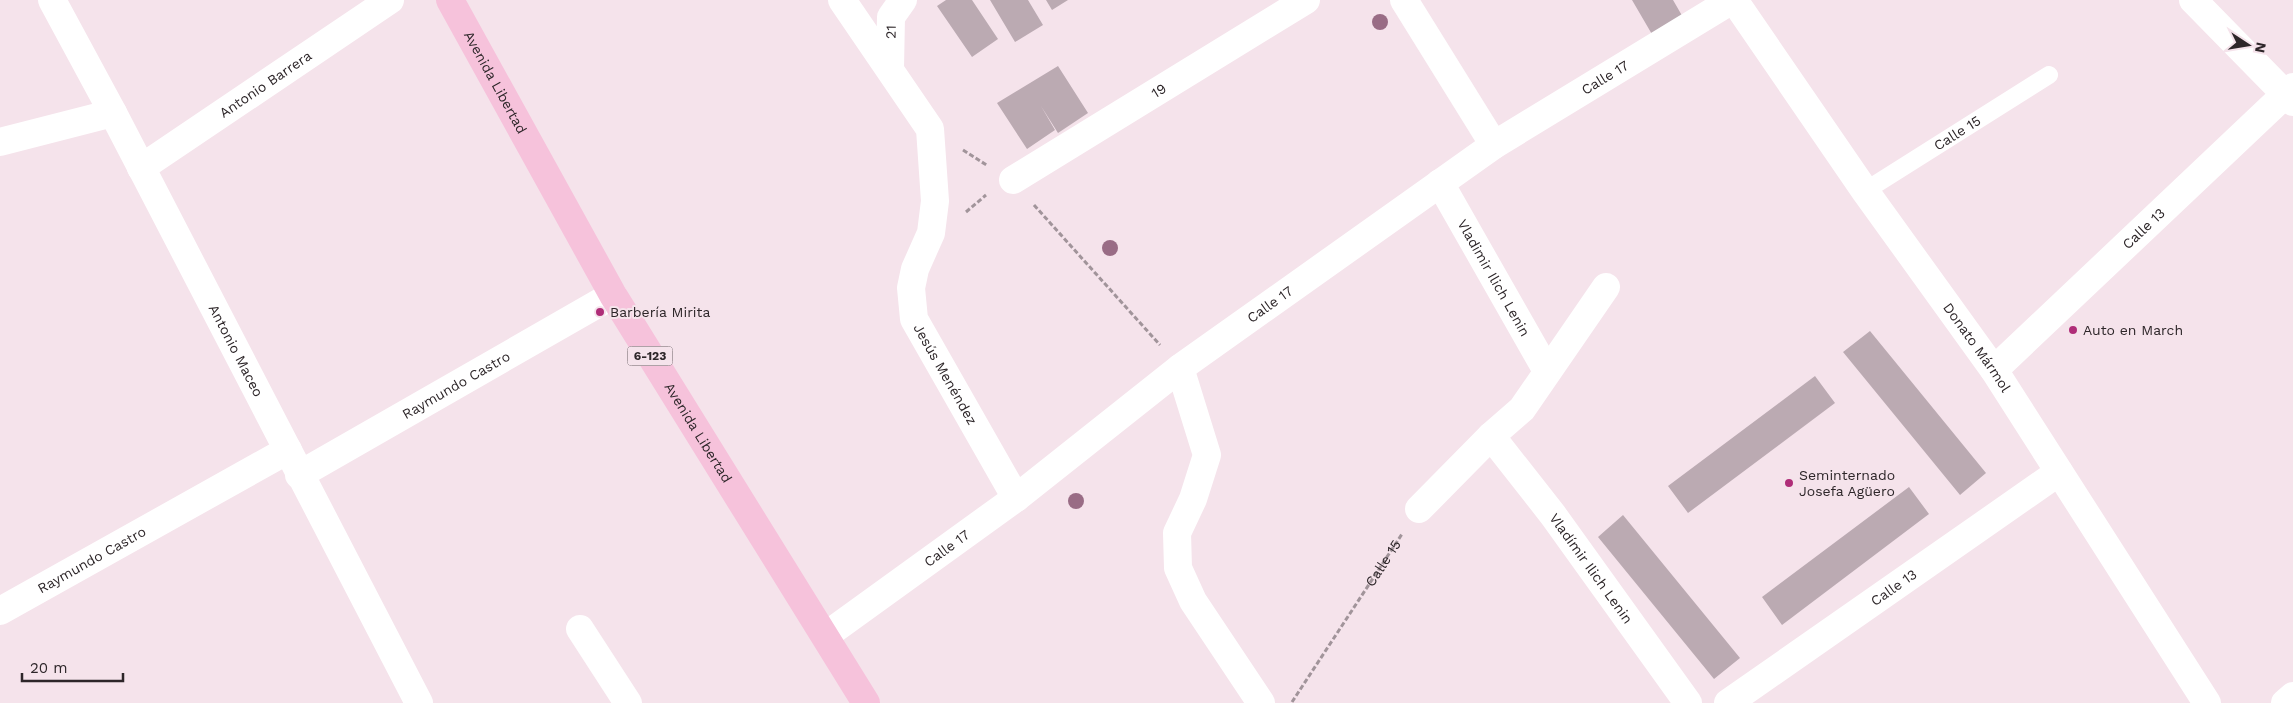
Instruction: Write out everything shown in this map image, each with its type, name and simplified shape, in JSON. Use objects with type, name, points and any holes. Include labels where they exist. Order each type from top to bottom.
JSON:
[{"type":"main road","name":"Avenida Libertad","points":[[450,0],[612,295],[866,703]]},
{"type":"street","name":"Antonio Maceo","points":[[52,0],[113,113],[418,703]]},
{"type":"street","name":"Antonio Barrera","points":[[141,168],[390,0]]},
{"type":"street","name":"Jesús Menéndez","points":[[842,0],[930,129],[935,201],[932,233],[915,269],[911,288],[914,319],[1016,498]]},
{"type":"street","name":"21","points":[[890,68],[891,17],[903,0]]},
{"type":"street","name":"19","points":[[1013,180],[1306,0]]},
{"type":"street","points":[[1404,0],[1494,145]]},
{"type":"street","name":"Calle 17","points":[[825,636],[1016,498],[1180,368],[1494,145],[1733,0]]},
{"type":"street","name":"Donato Mármol","points":[[1733,0],[1865,191],[1994,370],[2207,703]]},
{"type":"street","points":[[2193,0],[2291,94]]},
{"type":"street","name":"Calle 13","points":[[1994,370],[2291,94]]},
{"type":"street","points":[[0,142],[113,113]]},
{"type":"street","name":"Vladimir Ilich Lenin","points":[[1440,183],[1547,371]]},
{"type":"street","points":[[1419,509],[1491,436],[1522,409],[1606,287]]},
{"type":"street","name":"Raymundo Castro","points":[[300,475],[612,295]]},
{"type":"street","points":[[1180,368],[1207,455],[1193,499],[1177,533],[1178,568],[1192,602],[1261,703]]},
{"type":"street","name":"Vladímir Ilich Lenin","points":[[1491,436],[1553,516],[1684,702]]},
{"type":"street","name":"Raymundo Castro","points":[[0,611],[288,450]]},
{"type":"street","name":"Calle 13","points":[[1728,703],[2059,472]]},
{"type":"street","points":[[580,629],[628,703]]},
{"type":"street","points":[[2285,703],[2293,696]]},
{"type":"lane","name":"Calle 15","points":[[1865,191],[2049,75]]},
{"type":"path","points":[[930,129],[1013,180],[1180,368]]},
{"type":"path","name":"Calle 15","points":[[1292,703],[1419,509]]},
{"type":"building","points":[[946,0],[972,0],[998,39],[972,57],[937,6]]},
{"type":"building","points":[[990,0],[1028,0],[1043,25],[1015,42]]},
{"type":"building","points":[[1046,0],[1068,0],[1052,10]]},
{"type":"building","points":[[1632,0],[1673,0],[1684,19],[1653,36]]},
{"type":"building","points":[[1058,66],[1088,113],[1058,133],[1041,106],[1055,130],[1027,149],[997,103]]},
{"type":"building","points":[[1870,331],[1986,473],[1960,495],[1843,352]]},
{"type":"building","points":[[1815,376],[1835,403],[1688,513],[1668,486]]},
{"type":"building","points":[[1909,487],[1929,514],[1782,625],[1762,597]]},
{"type":"building","points":[[1623,515],[1740,658],[1714,679],[1598,537]]},
{"type":"place","name":"Barbería Mirita","points":[[600,312]]},
{"type":"place","name":"Auto en March","points":[[2073,330]]},
{"type":"place","name":"Seminternado Josefa Agüero","points":[[1789,483]]}]
